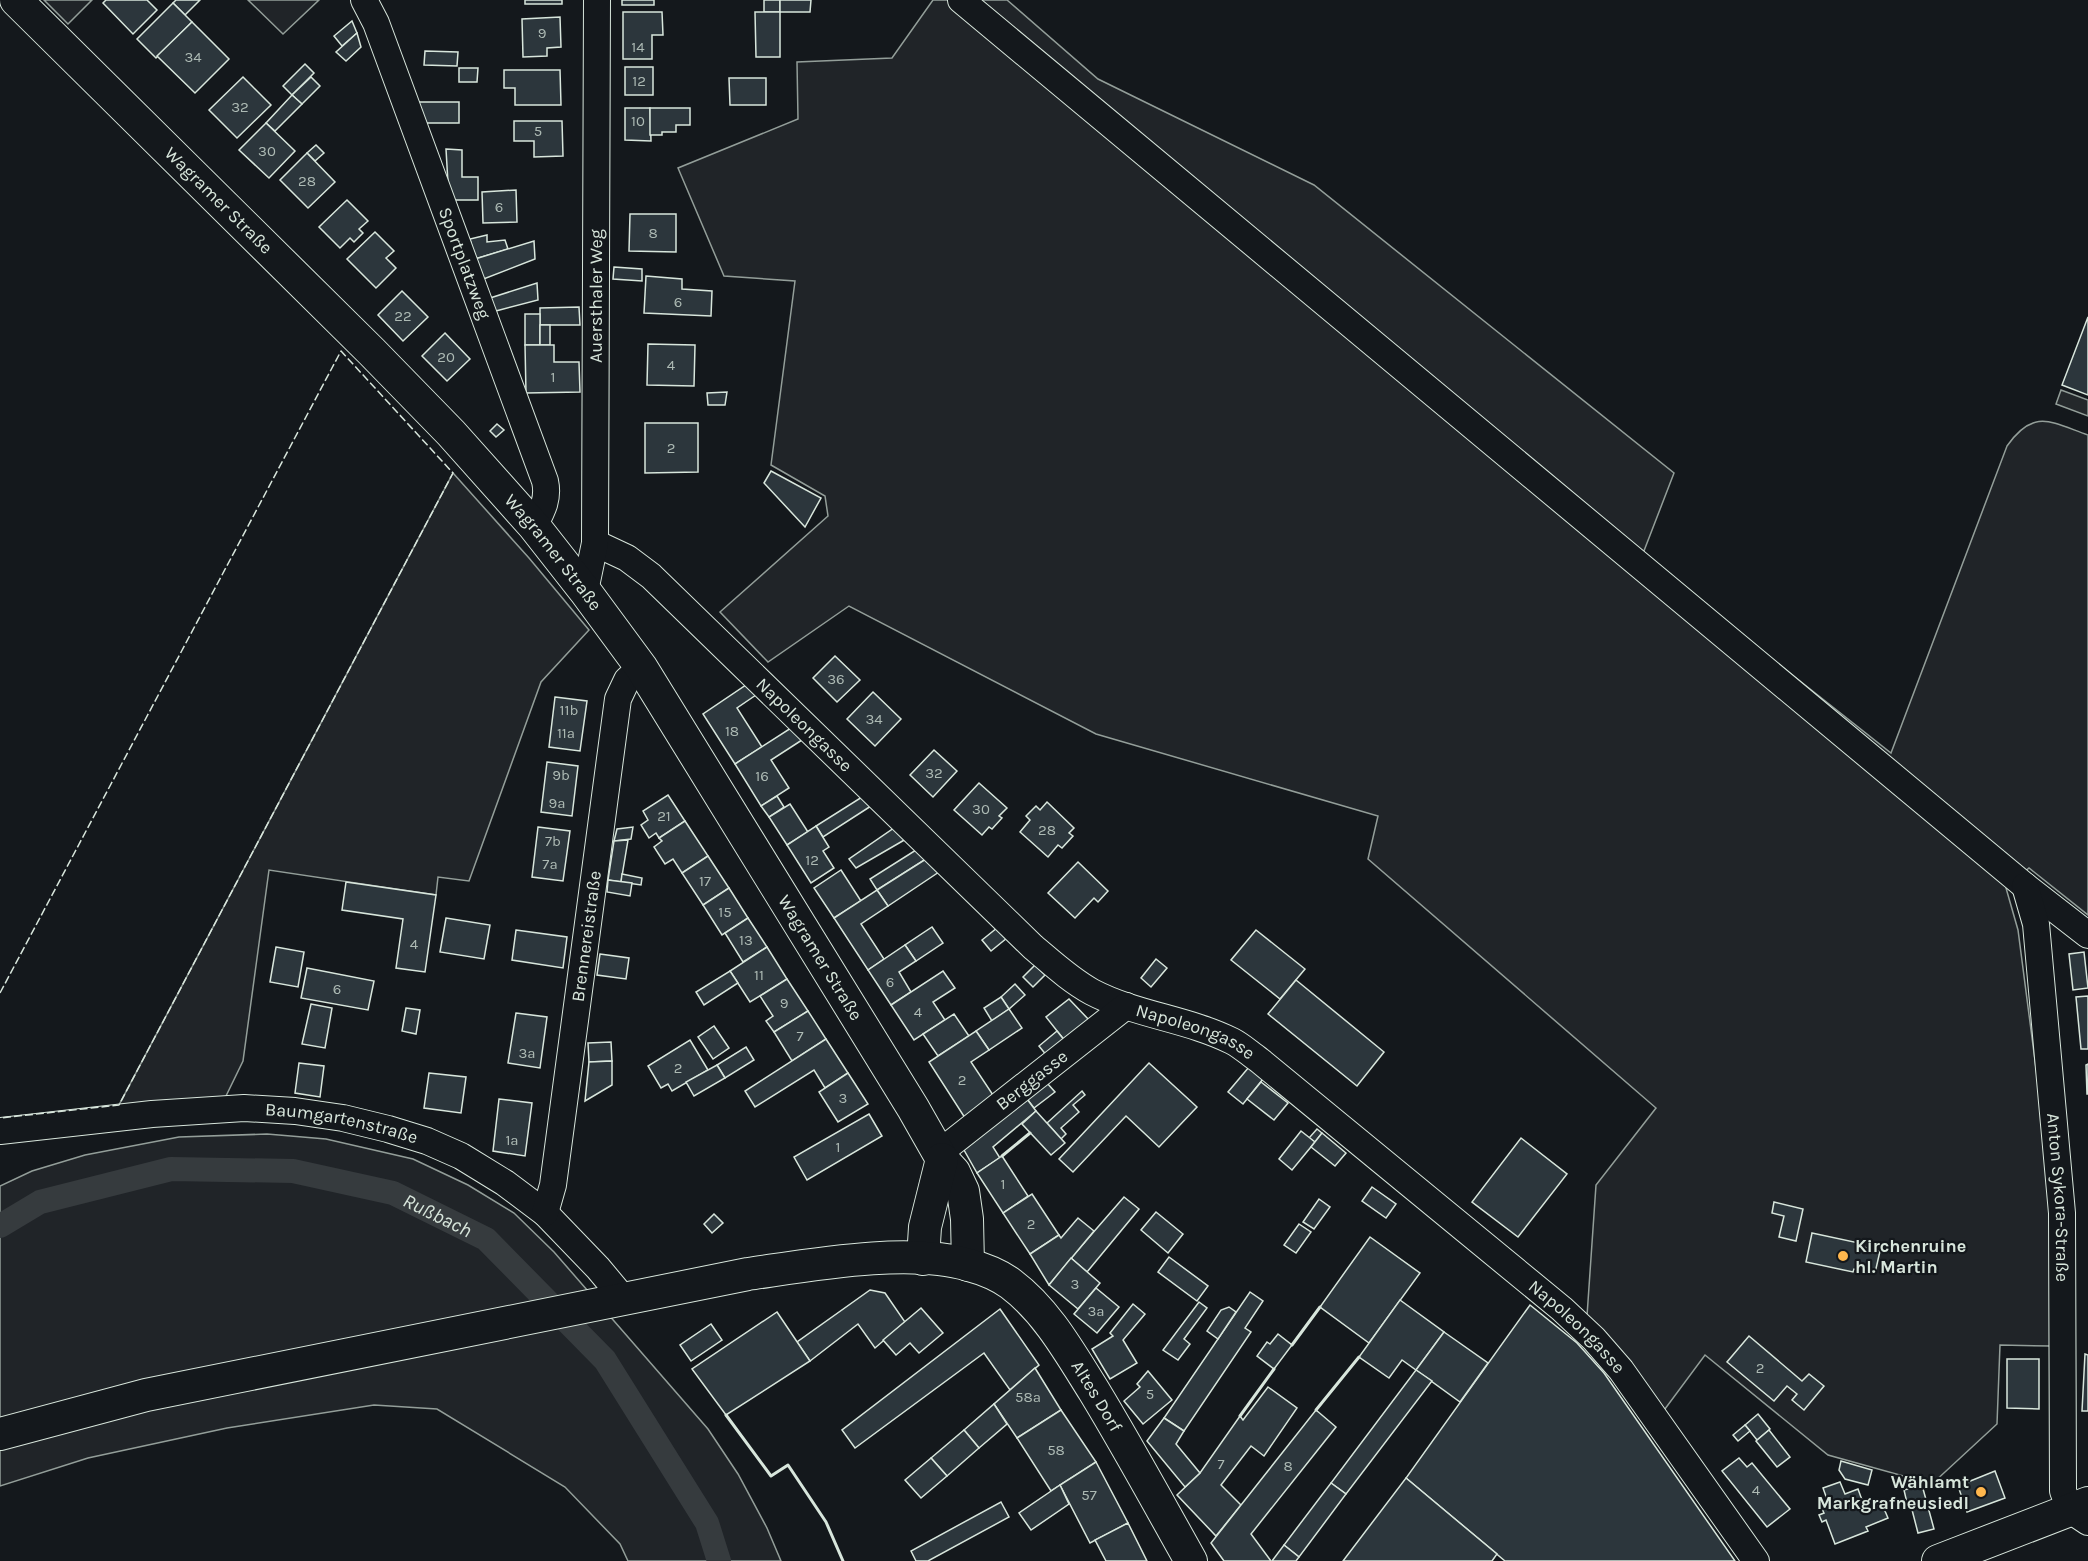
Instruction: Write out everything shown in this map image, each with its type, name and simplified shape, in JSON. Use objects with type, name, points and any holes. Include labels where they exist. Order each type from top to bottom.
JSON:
[{"type":"main road","name":"Wagramer Straße","points":[[16,0],[451,433],[534,526],[585,591],[641,667],[744,831],[940,1156],[954,1172],[963,1191],[967,1212],[968,1265]]},
{"type":"main road","points":[[923,1259],[926,1227],[940,1156]]},
{"type":"main road","name":"Altes Dorf","points":[[0,1434],[147,1395],[748,1274],[808,1265],[887,1258],[923,1259],[968,1265],[993,1274],[1025,1296],[1054,1329],[1119,1433],[1191,1561]]},
{"type":"main road","points":[[1938,1561],[2082,1511]]},
{"type":"street","name":"Sportplatzweg","points":[[364,0],[376,23],[545,481],[546,501],[534,526]]},
{"type":"street","name":"Auersthaler Weg","points":[[585,591],[596,543],[597,0]]},
{"type":"street","points":[[961,0],[2025,886],[2088,935]]},
{"type":"street","name":"Napoleongasse","points":[[596,543],[627,558],[651,576],[1063,973],[1092,992],[1126,1006],[1202,1029],[1234,1042],[1562,1309],[1594,1339],[1621,1370],[1756,1561]]},
{"type":"street","name":"Brennereistraße","points":[[545,1213],[553,1185],[618,699],[627,680],[641,667]]},
{"type":"street","name":"Anton Sykora-Straße","points":[[2025,886],[2036,924],[2062,1213],[2063,1491],[2082,1511]]},
{"type":"street","name":"Berggasse","points":[[940,1156],[1126,1006]]},
{"type":"street","name":"Baumgartenstraße","points":[[0,1131],[152,1114],[244,1108],[314,1113],[388,1128],[427,1141],[461,1156],[505,1183],[545,1213],[598,1268],[623,1298]]},
{"type":"shaded area","points":[[44,0],[92,0],[68,24]]},
{"type":"shaded area","points":[[248,0],[319,0],[283,34]]},
{"type":"shaded area","points":[[933,0],[1007,0],[1098,79],[1314,185],[1674,473],[1642,556],[1891,753],[2007,446],[2026,426],[2035,422],[2053,423],[2088,435],[2088,915],[2029,868],[2006,888],[2018,930],[2047,1153],[2052,1213],[2051,1346],[2000,1345],[1997,1424],[1932,1484],[1828,1455],[1705,1355],[1662,1413],[1587,1316],[1596,1185],[1656,1108],[1368,859],[1378,816],[1096,734],[849,606],[768,662],[720,612],[828,516],[825,496],[771,465],[795,281],[724,276],[678,168],[798,119],[797,62],[892,58]]},
{"type":"shaded area","points":[[2061,390],[2088,400],[2088,416],[2056,404]]},
{"type":"shaded area","points":[[453,473],[589,630],[541,682],[469,881],[438,877],[436,895],[269,870],[243,1061],[225,1098],[119,1105]]},
{"type":"shaded area","points":[[267,1134],[326,1139],[413,1159],[468,1185],[514,1213],[554,1252],[708,1429],[738,1474],[767,1528],[781,1561],[628,1561],[620,1544],[565,1487],[437,1409],[374,1405],[227,1428],[88,1458],[0,1486],[0,1186],[32,1171],[85,1155],[179,1137]]},
{"type":"building","points":[[106,0],[147,0],[157,10],[133,34],[103,3]]},
{"type":"building","points":[[176,0],[200,0],[185,15],[173,3]]},
{"type":"building","points":[[525,0],[562,0],[562,4],[525,4]]},
{"type":"building","points":[[622,0],[654,0],[654,5],[622,5]]},
{"type":"building","points":[[764,0],[780,0],[780,12],[764,12]]},
{"type":"building","points":[[780,0],[811,0],[810,12],[780,12]]},
{"type":"building","points":[[173,3],[192,22],[156,58],[137,39]]},
{"type":"building","points":[[623,12],[662,12],[663,35],[652,35],[652,59],[623,59]]},
{"type":"building","points":[[755,12],[780,12],[780,57],[756,57]]},
{"type":"building","points":[[560,17],[561,47],[547,48],[547,56],[523,57],[522,19]]},
{"type":"building","points":[[352,21],[357,33],[342,46],[334,36]]},
{"type":"building","points":[[192,22],[229,59],[195,93],[157,56]]},
{"type":"building","points":[[357,33],[361,47],[346,61],[336,52]]},
{"type":"building","points":[[425,51],[458,52],[457,66],[424,65]]},
{"type":"building","points":[[305,64],[314,73],[292,95],[283,86]]},
{"type":"building","points":[[625,67],[653,67],[653,95],[625,95]]},
{"type":"building","points":[[459,68],[478,68],[477,82],[459,82]]},
{"type":"building","points":[[504,70],[560,70],[561,105],[515,105],[515,88],[504,88]]},
{"type":"building","points":[[243,77],[271,105],[237,138],[209,110]]},
{"type":"building","points":[[311,77],[320,86],[302,104],[292,95]]},
{"type":"building","points":[[729,78],[766,78],[766,105],[730,105]]},
{"type":"building","points":[[292,95],[302,104],[275,131],[266,123]]},
{"type":"building","points":[[415,102],[459,102],[459,123],[422,123]]},
{"type":"building","points":[[625,108],[650,108],[651,141],[625,140]]},
{"type":"building","points":[[650,108],[690,108],[690,125],[676,125],[676,132],[650,135]]},
{"type":"building","points":[[514,121],[562,121],[563,156],[534,157],[534,141],[514,141]]},
{"type":"building","points":[[266,123],[295,151],[269,178],[239,150]]},
{"type":"building","points":[[316,145],[324,153],[315,161],[307,153]]},
{"type":"building","points":[[446,149],[462,150],[462,177],[478,177],[478,200],[449,200]]},
{"type":"building","points":[[307,153],[335,182],[308,208],[280,180]]},
{"type":"building","points":[[516,190],[517,222],[483,223],[482,192]]},
{"type":"building","points":[[347,200],[368,221],[359,229],[363,233],[354,242],[350,238],[340,248],[319,227]]},
{"type":"building","points":[[630,214],[676,214],[676,252],[629,251]]},
{"type":"building","points":[[375,232],[394,251],[386,258],[396,268],[376,288],[347,259]]},
{"type":"building","points":[[487,235],[487,242],[505,240],[508,249],[475,259],[470,239]]},
{"type":"building","points":[[534,241],[535,259],[481,280],[475,259]]},
{"type":"building","points":[[614,267],[642,269],[642,281],[613,279]]},
{"type":"building","points":[[646,276],[682,279],[682,289],[712,291],[711,316],[644,313]]},
{"type":"building","points":[[537,283],[538,300],[492,312],[487,299]]},
{"type":"building","points":[[402,291],[428,317],[403,341],[378,315]]},
{"type":"building","points":[[579,307],[580,325],[540,325],[540,308]]},
{"type":"building","points":[[525,314],[540,314],[540,345],[525,345]]},
{"type":"building","points":[[2088,317],[2088,395],[2062,385]]},
{"type":"building","points":[[540,325],[550,325],[550,345],[540,345]]},
{"type":"building","points":[[445,333],[470,359],[447,381],[422,356]]},
{"type":"building","points":[[648,344],[695,345],[694,386],[647,385]]},
{"type":"building","points":[[525,345],[554,345],[554,362],[579,362],[580,392],[526,393]]},
{"type":"building","points":[[727,392],[725,405],[708,405],[707,393]]},
{"type":"building","points":[[645,423],[698,423],[698,472],[645,473]]},
{"type":"building","points":[[497,424],[504,430],[496,437],[490,431]]},
{"type":"building","points":[[771,471],[821,498],[805,527],[764,483]]},
{"type":"building","points":[[835,656],[860,680],[837,702],[813,678]]},
{"type":"building","points":[[746,685],[756,695],[737,708],[762,747],[735,764],[703,714]]},
{"type":"building","points":[[873,692],[901,719],[875,746],[847,719]]},
{"type":"building","points":[[555,697],[587,701],[580,751],[549,747]]},
{"type":"building","points":[[791,728],[802,740],[771,760],[789,788],[761,806],[735,764]]},
{"type":"building","points":[[934,750],[957,771],[933,797],[910,775]]},
{"type":"building","points":[[547,762],[578,766],[572,816],[541,812]]},
{"type":"building","points":[[979,783],[1007,808],[999,816],[1002,818],[992,829],[989,827],[982,835],[954,810]]},
{"type":"building","points":[[668,795],[685,821],[659,838],[656,833],[649,838],[641,825],[648,820],[643,811]]},
{"type":"building","points":[[777,796],[784,807],[769,817],[761,806]]},
{"type":"building","points":[[862,797],[871,806],[823,837],[816,826]]},
{"type":"building","points":[[1047,802],[1074,828],[1069,833],[1073,836],[1062,848],[1058,845],[1048,857],[1020,832],[1030,820],[1026,816],[1036,806],[1040,810]]},
{"type":"building","points":[[790,804],[808,832],[787,845],[769,817]]},
{"type":"building","points":[[685,821],[708,856],[682,873],[673,859],[665,864],[654,847],[662,841],[659,838]]},
{"type":"building","points":[[816,826],[829,847],[823,851],[834,868],[811,883],[787,845]]},
{"type":"building","points":[[538,827],[570,831],[563,881],[532,877]]},
{"type":"building","points":[[633,827],[631,839],[614,841],[617,829]]},
{"type":"building","points":[[894,828],[906,839],[856,868],[849,859]]},
{"type":"building","points":[[628,840],[621,882],[608,880],[614,841]]},
{"type":"building","points":[[916,850],[926,859],[877,890],[870,879]]},
{"type":"building","points":[[708,856],[729,888],[703,905],[682,873]]},
{"type":"building","points":[[926,859],[939,872],[888,906],[877,890]]},
{"type":"building","points":[[1078,862],[1108,891],[1098,902],[1094,898],[1075,918],[1048,893]]},
{"type":"building","points":[[841,870],[861,901],[834,918],[814,888]]},
{"type":"building","points":[[622,874],[642,878],[641,885],[621,882]]},
{"type":"building","points":[[608,880],[632,883],[630,896],[607,892]]},
{"type":"building","points":[[346,882],[436,895],[425,972],[396,968],[403,919],[342,910]]},
{"type":"building","points":[[729,888],[748,918],[722,935],[703,905]]},
{"type":"building","points":[[877,890],[888,906],[861,924],[884,959],[868,970],[834,918]]},
{"type":"building","points":[[446,918],[490,925],[484,959],[440,952]]},
{"type":"building","points":[[748,918],[767,947],[743,962],[725,933]]},
{"type":"building","points":[[932,927],[943,943],[916,961],[905,945]]},
{"type":"building","points":[[997,928],[1007,938],[991,951],[982,940]]},
{"type":"building","points":[[516,930],[567,937],[563,968],[512,960]]},
{"type":"building","points":[[1256,930],[1305,969],[1280,999],[1231,960]]},
{"type":"building","points":[[905,945],[916,961],[899,972],[911,992],[891,1005],[868,970]]},
{"type":"building","points":[[276,947],[304,952],[298,987],[270,982]]},
{"type":"building","points":[[767,947],[787,979],[750,1002],[730,971]]},
{"type":"building","points":[[2084,952],[2088,988],[2073,990],[2069,954]]},
{"type":"building","points":[[600,954],[629,958],[626,979],[597,975]]},
{"type":"building","points":[[1156,959],[1167,968],[1151,987],[1141,978]]},
{"type":"building","points":[[1035,965],[1045,975],[1033,987],[1023,977]]},
{"type":"building","points":[[307,968],[374,981],[368,1010],[301,998]]},
{"type":"building","points":[[730,971],[738,983],[704,1005],[696,992]]},
{"type":"building","points":[[943,971],[955,988],[933,1002],[945,1020],[914,1040],[891,1005]]},
{"type":"building","points":[[787,979],[808,1011],[774,1032],[766,1021],[773,1016],[760,996]]},
{"type":"building","points":[[1296,980],[1384,1052],[1357,1086],[1268,1014]]},
{"type":"building","points":[[1015,984],[1025,995],[1009,1009],[1001,997]]},
{"type":"building","points":[[2088,996],[2088,1049],[2081,1049],[2076,997]]},
{"type":"building","points":[[1001,997],[1009,1009],[992,1021],[984,1008]]},
{"type":"building","points":[[1069,999],[1090,1021],[1065,1041],[1046,1017]]},
{"type":"building","points":[[311,1004],[332,1008],[325,1048],[302,1044]]},
{"type":"building","points":[[406,1008],[420,1010],[416,1034],[402,1031]]},
{"type":"building","points":[[1009,1009],[1022,1028],[989,1050],[976,1031]]},
{"type":"building","points":[[808,1011],[826,1039],[792,1061],[774,1032]]},
{"type":"building","points":[[516,1013],[547,1017],[540,1068],[508,1063]]},
{"type":"building","points":[[954,1014],[969,1036],[938,1056],[923,1034]]},
{"type":"building","points":[[714,1026],[729,1048],[713,1059],[698,1037]]},
{"type":"building","points":[[976,1031],[989,1050],[971,1062],[995,1098],[965,1118],[929,1062]]},
{"type":"building","points":[[1057,1031],[1065,1041],[1047,1056],[1039,1046]]},
{"type":"building","points":[[826,1039],[848,1073],[825,1088],[814,1070],[755,1107],[745,1091]]},
{"type":"building","points":[[690,1040],[708,1070],[672,1091],[668,1084],[661,1088],[648,1066]]},
{"type":"building","points":[[611,1042],[612,1061],[589,1062],[588,1043]]},
{"type":"building","points":[[746,1047],[754,1060],[725,1078],[717,1065]]},
{"type":"building","points":[[612,1061],[612,1085],[585,1101],[589,1062]]},
{"type":"building","points":[[299,1063],[324,1066],[320,1097],[295,1093]]},
{"type":"building","points":[[1149,1063],[1197,1107],[1159,1147],[1126,1116],[1073,1172],[1059,1159]]},
{"type":"building","points":[[2088,1064],[2088,1094],[2087,1094],[2086,1065]]},
{"type":"building","points":[[717,1065],[725,1078],[694,1096],[686,1082]]},
{"type":"building","points":[[1249,1067],[1263,1079],[1243,1104],[1228,1092]]},
{"type":"building","points":[[429,1073],[466,1077],[461,1113],[424,1108]]},
{"type":"building","points":[[848,1073],[868,1104],[838,1122],[819,1092]]},
{"type":"building","points":[[1261,1082],[1288,1103],[1274,1120],[1247,1099]]},
{"type":"building","points":[[1047,1083],[1055,1092],[1034,1108],[1027,1099]]},
{"type":"building","points":[[1082,1091],[1085,1095],[1073,1105],[1079,1112],[1061,1128],[1066,1134],[1061,1139],[1047,1123]]},
{"type":"building","points":[[499,1099],[532,1103],[525,1156],[493,1151]]},
{"type":"building","points":[[1027,1099],[1036,1111],[993,1147],[1000,1158],[977,1173],[964,1150]]},
{"type":"building","points":[[1036,1111],[1065,1143],[1051,1155],[1022,1124]]},
{"type":"building","points":[[869,1114],[882,1136],[807,1180],[794,1157]]},
{"type":"building","points":[[1317,1129],[1322,1133],[1315,1142],[1309,1138]]},
{"type":"building","points":[[1301,1131],[1315,1142],[1292,1170],[1279,1159]]},
{"type":"building","points":[[1322,1133],[1346,1153],[1335,1166],[1311,1147]]},
{"type":"building","points":[[1521,1138],[1567,1174],[1518,1237],[1472,1202]]},
{"type":"building","points":[[1002,1156],[1028,1196],[1003,1213],[977,1173]]},
{"type":"building","points":[[1372,1187],[1396,1204],[1386,1218],[1362,1201]]},
{"type":"building","points":[[1032,1194],[1059,1235],[1030,1254],[1003,1213]]},
{"type":"building","points":[[1124,1197],[1139,1209],[1087,1272],[1071,1258]]},
{"type":"building","points":[[1319,1199],[1330,1207],[1314,1229],[1303,1222]]},
{"type":"building","points":[[1774,1202],[1803,1209],[1796,1241],[1779,1237],[1784,1216],[1772,1213]]},
{"type":"building","points":[[1156,1212],[1183,1234],[1168,1253],[1141,1230]]},
{"type":"building","points":[[714,1214],[723,1223],[712,1233],[704,1224]]},
{"type":"building","points":[[1078,1218],[1094,1231],[1049,1285],[1030,1254],[1059,1235],[1061,1238]]},
{"type":"building","points":[[1299,1224],[1311,1232],[1296,1253],[1284,1245]]},
{"type":"building","name":"Kirchenruine hl. Martin","points":[[1812,1233],[1859,1243],[1859,1246],[1880,1251],[1875,1273],[1854,1269],[1853,1272],[1806,1262]]},
{"type":"building","points":[[1370,1237],[1420,1273],[1369,1343],[1320,1307]]},
{"type":"building","points":[[1169,1257],[1208,1286],[1197,1301],[1158,1272]]},
{"type":"building","points":[[1071,1258],[1100,1283],[1078,1309],[1049,1285]]},
{"type":"building","points":[[1096,1288],[1119,1307],[1097,1333],[1074,1314]]},
{"type":"building","points":[[870,1290],[885,1293],[905,1322],[875,1348],[858,1324],[810,1361],[797,1342]]},
{"type":"building","points":[[1250,1292],[1263,1301],[1245,1328],[1251,1332],[1184,1431],[1164,1418]]},
{"type":"building","points":[[1400,1300],[1444,1332],[1416,1370],[1402,1360],[1389,1378],[1359,1357]]},
{"type":"building","points":[[1199,1302],[1207,1308],[1184,1339],[1190,1344],[1178,1360],[1163,1350]]},
{"type":"building","points":[[1133,1304],[1145,1314],[1123,1340],[1137,1363],[1110,1379],[1092,1349],[1113,1336],[1110,1333]]},
{"type":"building","points":[[1530,1305],[1577,1343],[1604,1373],[1735,1561],[1505,1561],[1406,1478]]},
{"type":"building","points":[[1229,1307],[1236,1312],[1218,1339],[1207,1331],[1221,1310]]},
{"type":"building","points":[[921,1308],[943,1333],[919,1353],[910,1343],[896,1355],[883,1340]]},
{"type":"building","points":[[1000,1309],[1039,1365],[1010,1390],[984,1353],[855,1448],[842,1430]]},
{"type":"building","points":[[777,1312],[810,1361],[726,1415],[692,1369]]},
{"type":"building","points":[[711,1324],[722,1340],[691,1361],[680,1345]]},
{"type":"building","points":[[1444,1332],[1488,1363],[1460,1402],[1416,1370]]},
{"type":"building","points":[[1278,1334],[1292,1345],[1274,1369],[1257,1356],[1267,1342],[1270,1344]]},
{"type":"building","points":[[1749,1336],[1802,1381],[1809,1374],[1824,1386],[1804,1410],[1792,1400],[1797,1394],[1787,1386],[1774,1401],[1727,1362]]},
{"type":"building","points":[[2085,1354],[2088,1355],[2088,1411],[2082,1411]]},
{"type":"building","points":[[2007,1359],[2039,1359],[2039,1409],[2007,1408]]},
{"type":"building","points":[[1035,1368],[1061,1410],[1017,1438],[994,1404]]},
{"type":"building","points":[[1416,1370],[1432,1381],[1346,1494],[1331,1483]]},
{"type":"building","points":[[1148,1371],[1172,1400],[1143,1424],[1124,1401],[1140,1387],[1137,1384]]},
{"type":"building","points":[[1268,1387],[1297,1408],[1264,1456],[1251,1446],[1221,1485],[1241,1505],[1216,1536],[1177,1495],[1200,1473],[1240,1416],[1243,1420]]},
{"type":"building","points":[[994,1404],[1007,1424],[979,1448],[964,1430]]},
{"type":"building","points":[[1061,1410],[1096,1462],[1051,1491],[1017,1438]]},
{"type":"building","points":[[1316,1410],[1336,1427],[1251,1534],[1271,1561],[1224,1561],[1211,1543]]},
{"type":"building","points":[[1758,1414],[1770,1429],[1757,1440],[1745,1425]]},
{"type":"building","points":[[1164,1418],[1184,1431],[1176,1444],[1200,1473],[1185,1487],[1147,1441]]},
{"type":"building","points":[[1745,1425],[1750,1431],[1738,1441],[1733,1435]]},
{"type":"building","points":[[964,1430],[979,1448],[947,1476],[931,1458]]},
{"type":"building","points":[[1769,1430],[1790,1457],[1777,1467],[1756,1441]]},
{"type":"building","points":[[931,1458],[947,1476],[921,1498],[905,1480]]},
{"type":"building","points":[[1739,1458],[1747,1467],[1752,1463],[1790,1509],[1767,1527],[1722,1471]]},
{"type":"building","points":[[1841,1461],[1872,1470],[1868,1485],[1845,1479],[1839,1470]]},
{"type":"building","points":[[1096,1462],[1128,1523],[1090,1543],[1060,1485]]},
{"type":"building","name":"Wählamt Markgrafneusiedl","points":[[1995,1471],[2005,1498],[1967,1512],[1958,1486]]},
{"type":"building","points":[[1406,1478],[1497,1554],[1492,1561],[1343,1561]]},
{"type":"building","points":[[1840,1482],[1845,1494],[1858,1489],[1866,1511],[1882,1504],[1888,1518],[1866,1527],[1868,1531],[1835,1544],[1826,1520],[1822,1522],[1819,1515],[1824,1513],[1820,1505],[1828,1502],[1823,1488]]},
{"type":"building","points":[[1331,1483],[1346,1494],[1299,1557],[1284,1545]]},
{"type":"building","points":[[1060,1485],[1069,1504],[1031,1530],[1019,1513]]},
{"type":"building","points":[[1922,1485],[1934,1529],[1918,1533],[1910,1502],[1907,1503],[1904,1490]]},
{"type":"building","points":[[1001,1502],[1009,1517],[928,1561],[916,1561],[911,1551]]},
{"type":"building","points":[[1128,1523],[1147,1561],[1106,1561],[1095,1540]]},
{"type":"building","points":[[1284,1545],[1299,1557],[1296,1561],[1272,1561]]},
{"type":"waterway","name":"Rußbach","points":[[0,1226],[40,1202],[171,1169],[293,1171],[393,1193],[486,1239],[605,1360],[707,1523],[719,1561]]},
{"type":"fence","points":[[0,993],[341,351],[453,473],[119,1105],[0,1118]]},
{"type":"wall","points":[[1002,1156],[1030,1133]]},
{"type":"wall","points":[[1292,1345],[1320,1307]]},
{"type":"wall","points":[[1316,1410],[1359,1357]]},
{"type":"wall","points":[[1240,1416],[1274,1369]]},
{"type":"wall","points":[[726,1415],[771,1476],[788,1465],[826,1522],[843,1561]]},
{"type":"place","name":"Kirchenruine hl. Martin","points":[[1843,1256]]},
{"type":"place","name":"Wählamt Markgrafneusiedl","points":[[1981,1492]]}]
